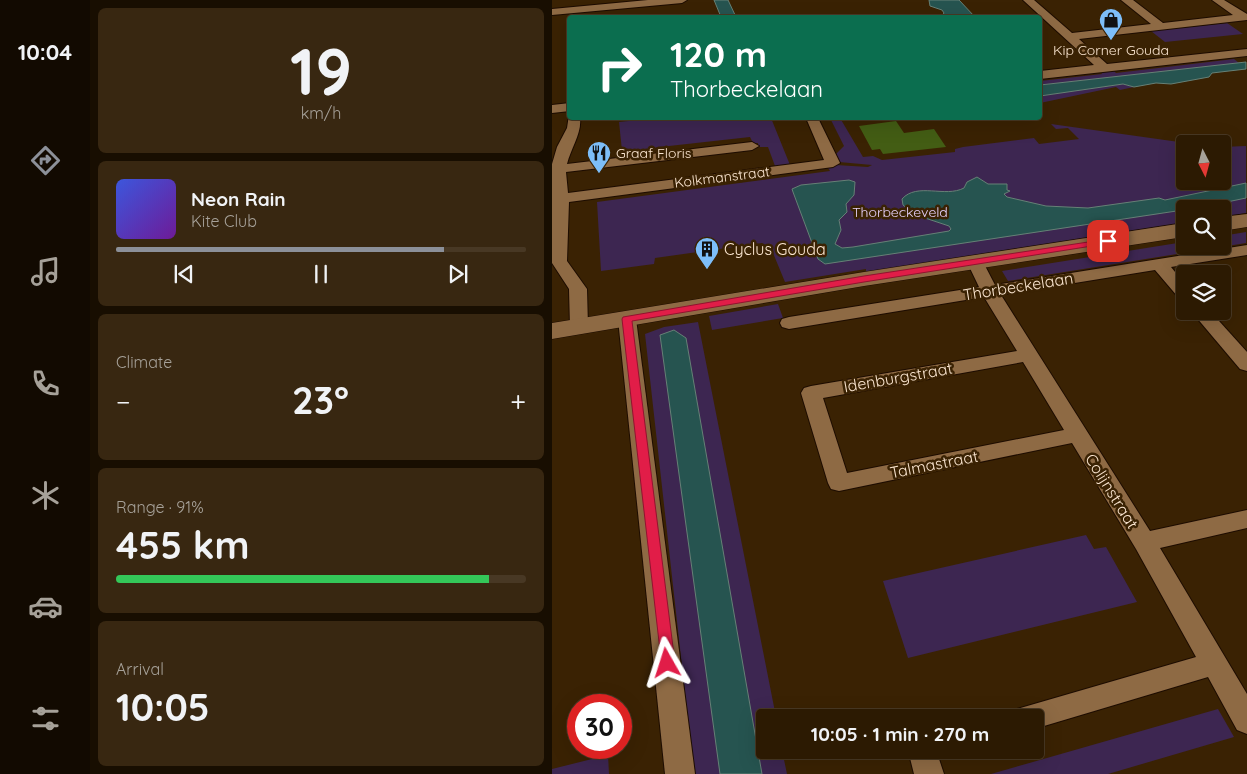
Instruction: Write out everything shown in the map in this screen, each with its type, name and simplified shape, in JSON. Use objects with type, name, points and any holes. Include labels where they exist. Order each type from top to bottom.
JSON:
[{"type":"main road","points":[[1231,222],[1246,220]]},
{"type":"main road","name":"Thorbeckelaan","points":[[552,331],[1176,231]]},
{"type":"street","points":[[552,12],[682,0]]},
{"type":"street","points":[[1028,0],[1104,68]]},
{"type":"street","points":[[1126,0],[1160,26]]},
{"type":"street","points":[[1217,0],[1245,17]]},
{"type":"street","points":[[1069,37],[1245,17]]},
{"type":"street","points":[[1042,75],[1246,52]]},
{"type":"street","points":[[552,109],[567,107]]},
{"type":"street","points":[[574,120],[574,128],[564,148],[558,169],[556,199],[559,262],[578,289],[579,327]]},
{"type":"street","name":"Kolkmanstraat","points":[[556,199],[833,163],[813,120]]},
{"type":"street","points":[[558,169],[752,146]]},
{"type":"street","name":"Thorbeckelaan","points":[[789,323],[1246,250]]},
{"type":"street","name":"Colijnstraat","points":[[975,262],[989,290],[1144,542],[1246,722]]},
{"type":"street","points":[[1160,265],[1176,284]]},
{"type":"street","points":[[627,319],[680,774]]},
{"type":"street","points":[[1208,320],[1246,365]]},
{"type":"street","name":"Idenburgstraat","points":[[825,435],[811,392],[1029,355]]},
{"type":"street","name":"Talmastraat","points":[[825,435],[840,483],[1077,435]]},
{"type":"street","points":[[1144,542],[1246,519]]},
{"type":"street","points":[[1044,713],[1213,664]]},
{"type":"street","points":[[925,759],[929,774]]},
{"type":"green space","points":[[1227,23],[1243,34],[1165,42],[1151,31]]},
{"type":"green space","points":[[1234,59],[1239,63],[1042,85],[1042,81],[1102,74],[1101,72],[1113,70],[1116,73]]},
{"type":"green space","points":[[1123,84],[1134,87],[1120,90],[1116,87],[1042,103],[1042,96]]},
{"type":"green space","points":[[638,120],[772,120],[790,165],[775,166],[768,147],[758,147],[758,143],[753,143],[750,137],[651,148],[651,156],[623,160],[619,122]]},
{"type":"green space","name":"Thorbeckeveld","points":[[831,120],[841,120],[863,157],[873,156],[882,160],[955,152],[955,149],[963,147],[1034,138],[1039,144],[1079,139],[1068,128],[1056,129],[1051,124],[1176,142],[1176,190],[1231,190],[1231,147],[1246,146],[1246,213],[1231,216],[1231,200],[1176,200],[1176,224],[866,272],[866,269],[785,282],[773,253],[762,243],[655,258],[654,264],[601,271],[597,202],[830,171],[828,168],[836,165],[868,167],[872,165],[839,162],[836,154],[844,146]]},
{"type":"green space","points":[[1246,232],[1246,243],[1231,245],[1231,234]]},
{"type":"green space","points":[[1176,243],[1176,254],[1008,281],[1002,271]]},
{"type":"green space","points":[[778,304],[783,318],[712,330],[709,316]]},
{"type":"green space","points":[[698,322],[774,709],[756,709],[756,759],[784,759],[787,774],[694,774],[645,334],[664,327]]},
{"type":"green space","points":[[1086,535],[1094,549],[1106,547],[1137,602],[908,658],[883,581]]},
{"type":"green space","points":[[1218,709],[1234,737],[1108,774],[991,774]]},
{"type":"green space","points":[[592,759],[608,759],[609,774],[552,774],[552,769]]},
{"type":"water","points":[[714,0],[728,0],[735,15],[720,15]]},
{"type":"water","points":[[929,0],[959,0],[973,15],[942,15],[944,13],[942,10],[930,6]]},
{"type":"water","points":[[1246,62],[1246,69],[1212,73],[1209,77],[1171,84],[1156,83],[1134,87],[1123,84],[1042,96],[1042,85]]},
{"type":"water","points":[[977,177],[988,184],[1007,184],[1007,190],[1010,191],[1004,194],[1007,197],[1046,206],[1088,208],[1159,198],[1165,200],[1213,190],[1231,190],[1231,186],[1246,183],[1246,198],[1231,201],[1176,200],[1176,211],[825,264],[818,259],[792,189],[801,185],[849,180],[855,182],[854,195],[846,204],[847,212],[839,220],[841,230],[835,244],[842,248],[949,231],[951,229],[949,226],[913,214],[903,205],[902,199],[908,194],[915,192],[956,191],[964,188],[967,182]]},
{"type":"water","points":[[674,330],[686,338],[756,740],[756,759],[759,759],[762,774],[720,774],[660,335]]},
{"type":"building","points":[[896,121],[904,133],[934,129],[946,147],[883,154],[880,149],[872,150],[859,126]]},
{"type":"place","name":"Kip Corner Gouda","points":[[1111,41]]},
{"type":"place","name":"Graaf Floris","points":[[599,174]]},
{"type":"place","name":"Cyclus Gouda","points":[[707,270]]},
{"type":"route","points":[[667,663],[627,319],[864,279],[1108,241]]}]
